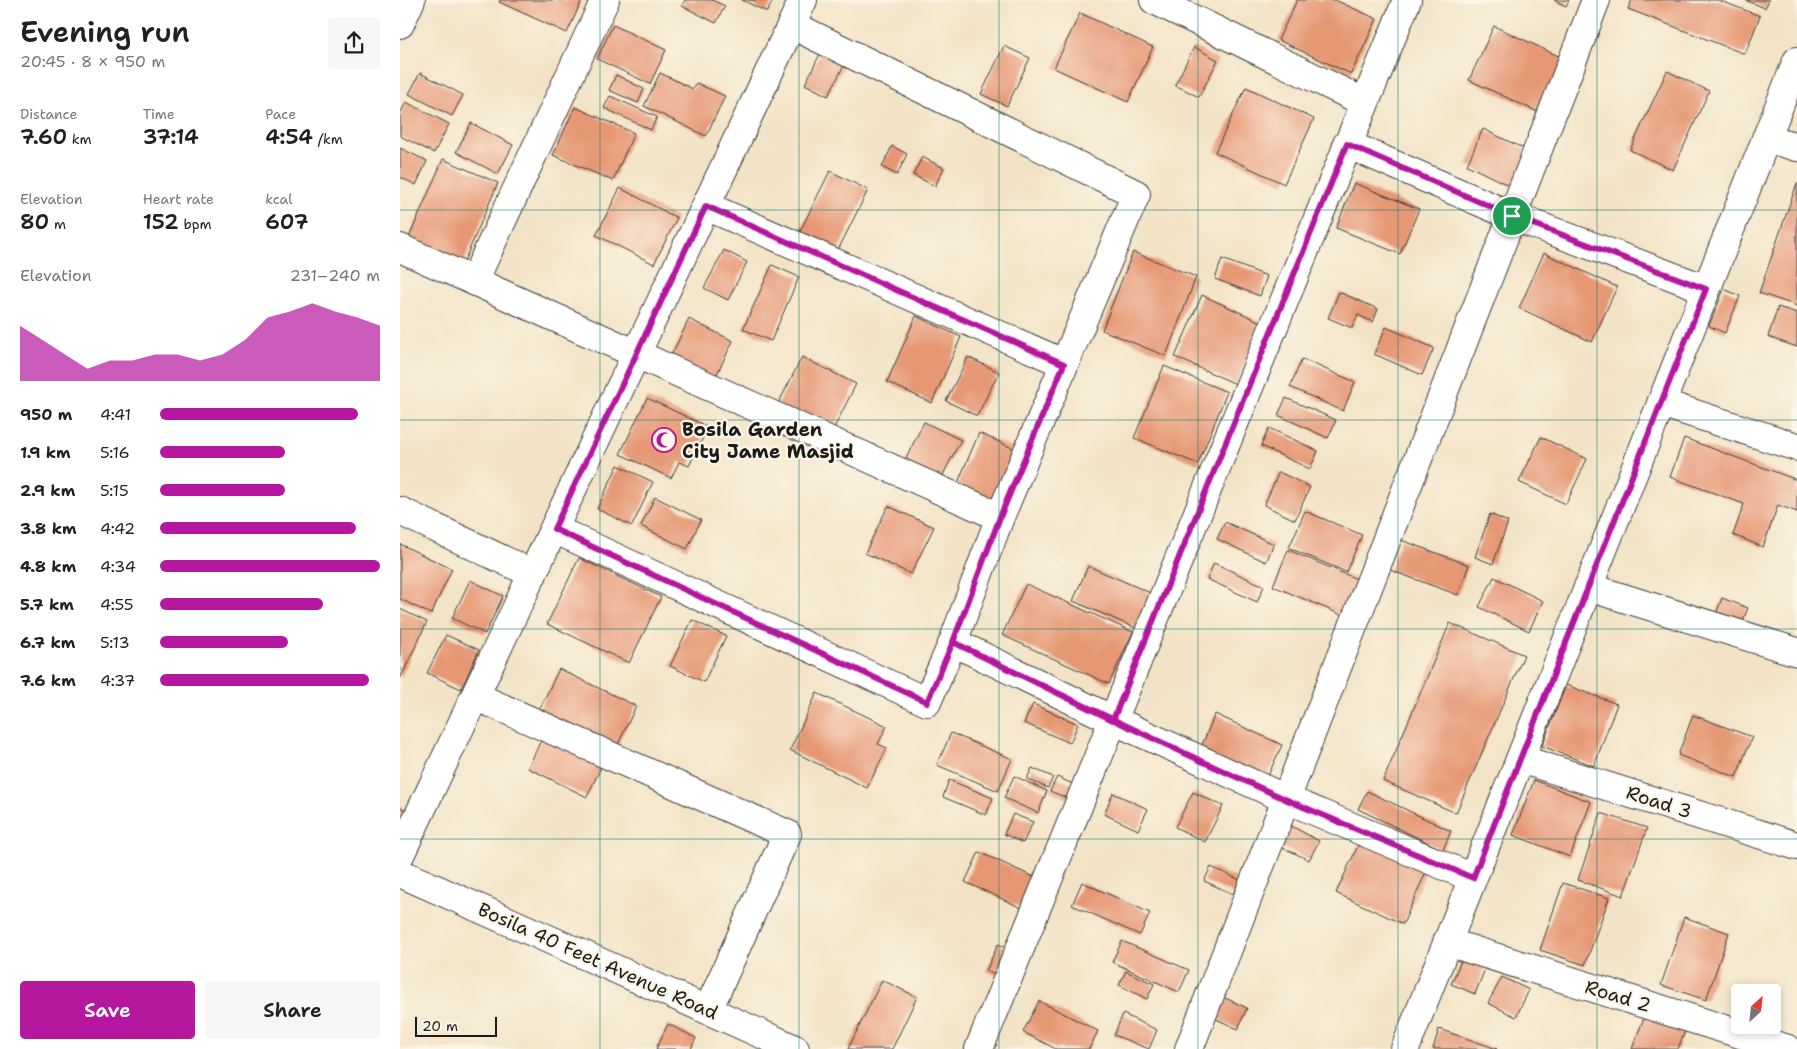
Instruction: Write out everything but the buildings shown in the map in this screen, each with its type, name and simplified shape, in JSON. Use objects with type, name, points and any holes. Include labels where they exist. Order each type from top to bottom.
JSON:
[{"type":"street","points":[[400,24],[411,0]]},
{"type":"street","points":[[474,281],[605,0]]},
{"type":"street","points":[[400,856],[803,0]]},
{"type":"street","points":[[1154,0],[1364,102]]},
{"type":"street","points":[[979,1049],[1407,0]]},
{"type":"street","points":[[1189,1049],[1596,0]]},
{"type":"street","points":[[554,529],[927,702],[953,642],[1000,517],[1136,194],[792,25]]},
{"type":"street","points":[[1405,1049],[1797,61]]},
{"type":"street","points":[[1766,138],[1797,147]]},
{"type":"street","points":[[1347,144],[1512,216],[1706,289]]},
{"type":"street","points":[[706,206],[1064,364]]},
{"type":"street","points":[[400,248],[1000,517]]},
{"type":"street","points":[[1661,403],[1797,447]]},
{"type":"street","points":[[400,511],[532,574]]},
{"type":"street","points":[[1588,587],[1797,652]]},
{"type":"street","points":[[953,642],[1113,720],[1286,799],[1473,878]]},
{"type":"street","points":[[475,696],[787,834],[708,1010]]},
{"type":"street","name":"Road 3","points":[[1520,759],[1797,846]]},
{"type":"street","name":"Bosila 40 Feet Avenue Road","points":[[400,873],[795,1049]]},
{"type":"street","name":"Road 2","points":[[1447,942],[1788,1049]]},
{"type":"place","name":"Bosila Garden City Jame Masjid","points":[[664,440]]},
{"type":"route","points":[[1512,216],[1347,144],[1113,720],[953,642],[1000,517],[1064,364],[706,206],[554,529],[927,702],[953,642],[1006,668],[1113,720],[1286,799],[1473,878],[1706,289],[1512,216]]}]
